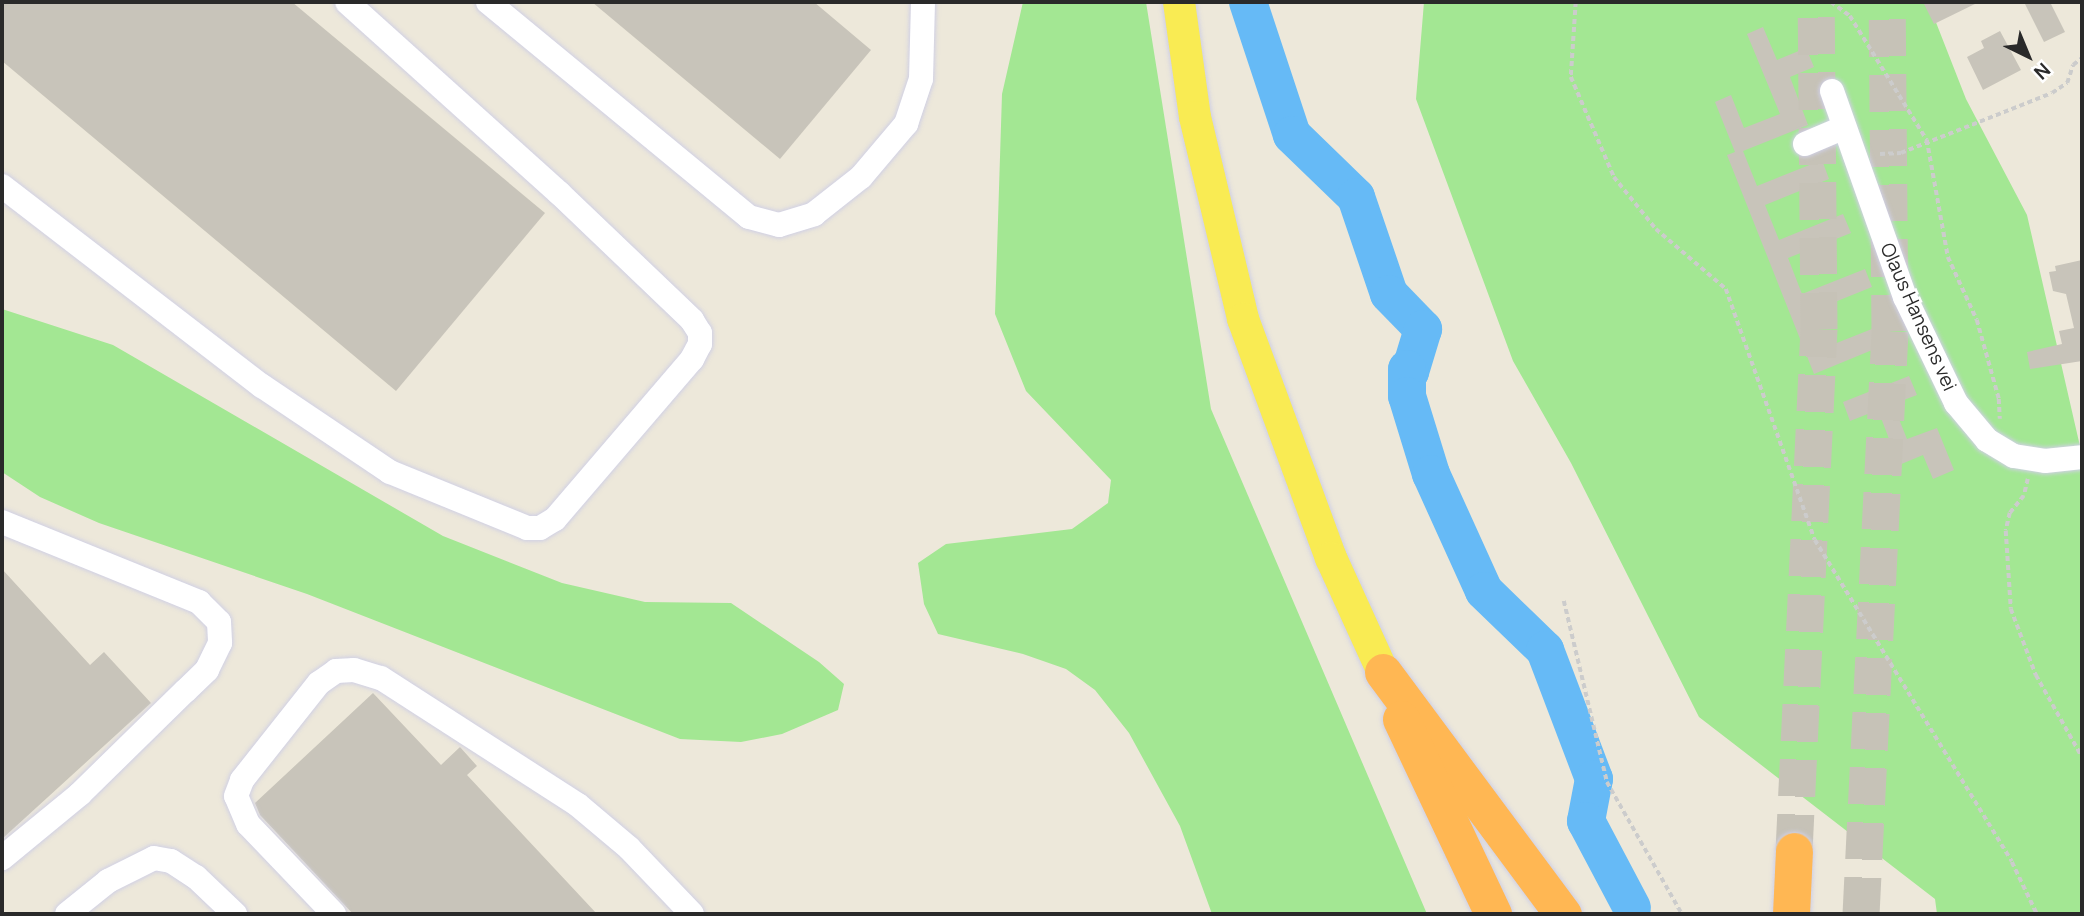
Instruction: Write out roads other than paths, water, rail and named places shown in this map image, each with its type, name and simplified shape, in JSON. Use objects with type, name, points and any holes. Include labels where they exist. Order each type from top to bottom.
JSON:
[{"type":"highway","points":[[1383,672],[1416,758],[1493,914]]},
{"type":"highway","points":[[1383,672],[1563,914]]},
{"type":"highway","points":[[1791,914],[1794,851]]},
{"type":"main road","points":[[1179,2],[1195,117],[1243,318],[1326,547],[1383,672]]},
{"type":"street","points":[[2,186],[262,386],[390,471],[527,528],[540,528],[555,519],[692,359],[700,344],[700,332],[692,320],[569,202],[347,2]]},
{"type":"street","points":[[488,2],[750,217],[779,225],[814,214],[861,177],[906,124],[921,79],[923,2]]},
{"type":"street","name":"Olaus Hansens vei","points":[[1832,91],[1854,162],[1931,358],[1956,403],[1999,449],[2030,460],[2082,457]]},
{"type":"street","points":[[1804,144],[1842,129]]},
{"type":"street","points":[[2,522],[200,602],[219,622],[220,643],[207,670],[176,701],[79,794],[2,858]]},
{"type":"street","points":[[334,914],[248,824],[236,796],[242,780],[319,683],[336,671],[354,670],[381,678],[578,805],[629,848],[692,914]]},
{"type":"street","points":[[66,914],[108,881],[154,858],[171,861],[196,877],[234,914]]},
{"type":"waterway","points":[[1248,2],[1292,135],[1356,197],[1389,294],[1423,329],[1410,372],[1407,369],[1407,396],[1431,474],[1484,591],[1545,650],[1594,779],[1586,821],[1632,908]]},
{"type":"tunnel","points":[[1794,851],[1819,329],[1816,2]]},
{"type":"tunnel","points":[[1861,914],[1890,331],[1887,2]]}]
